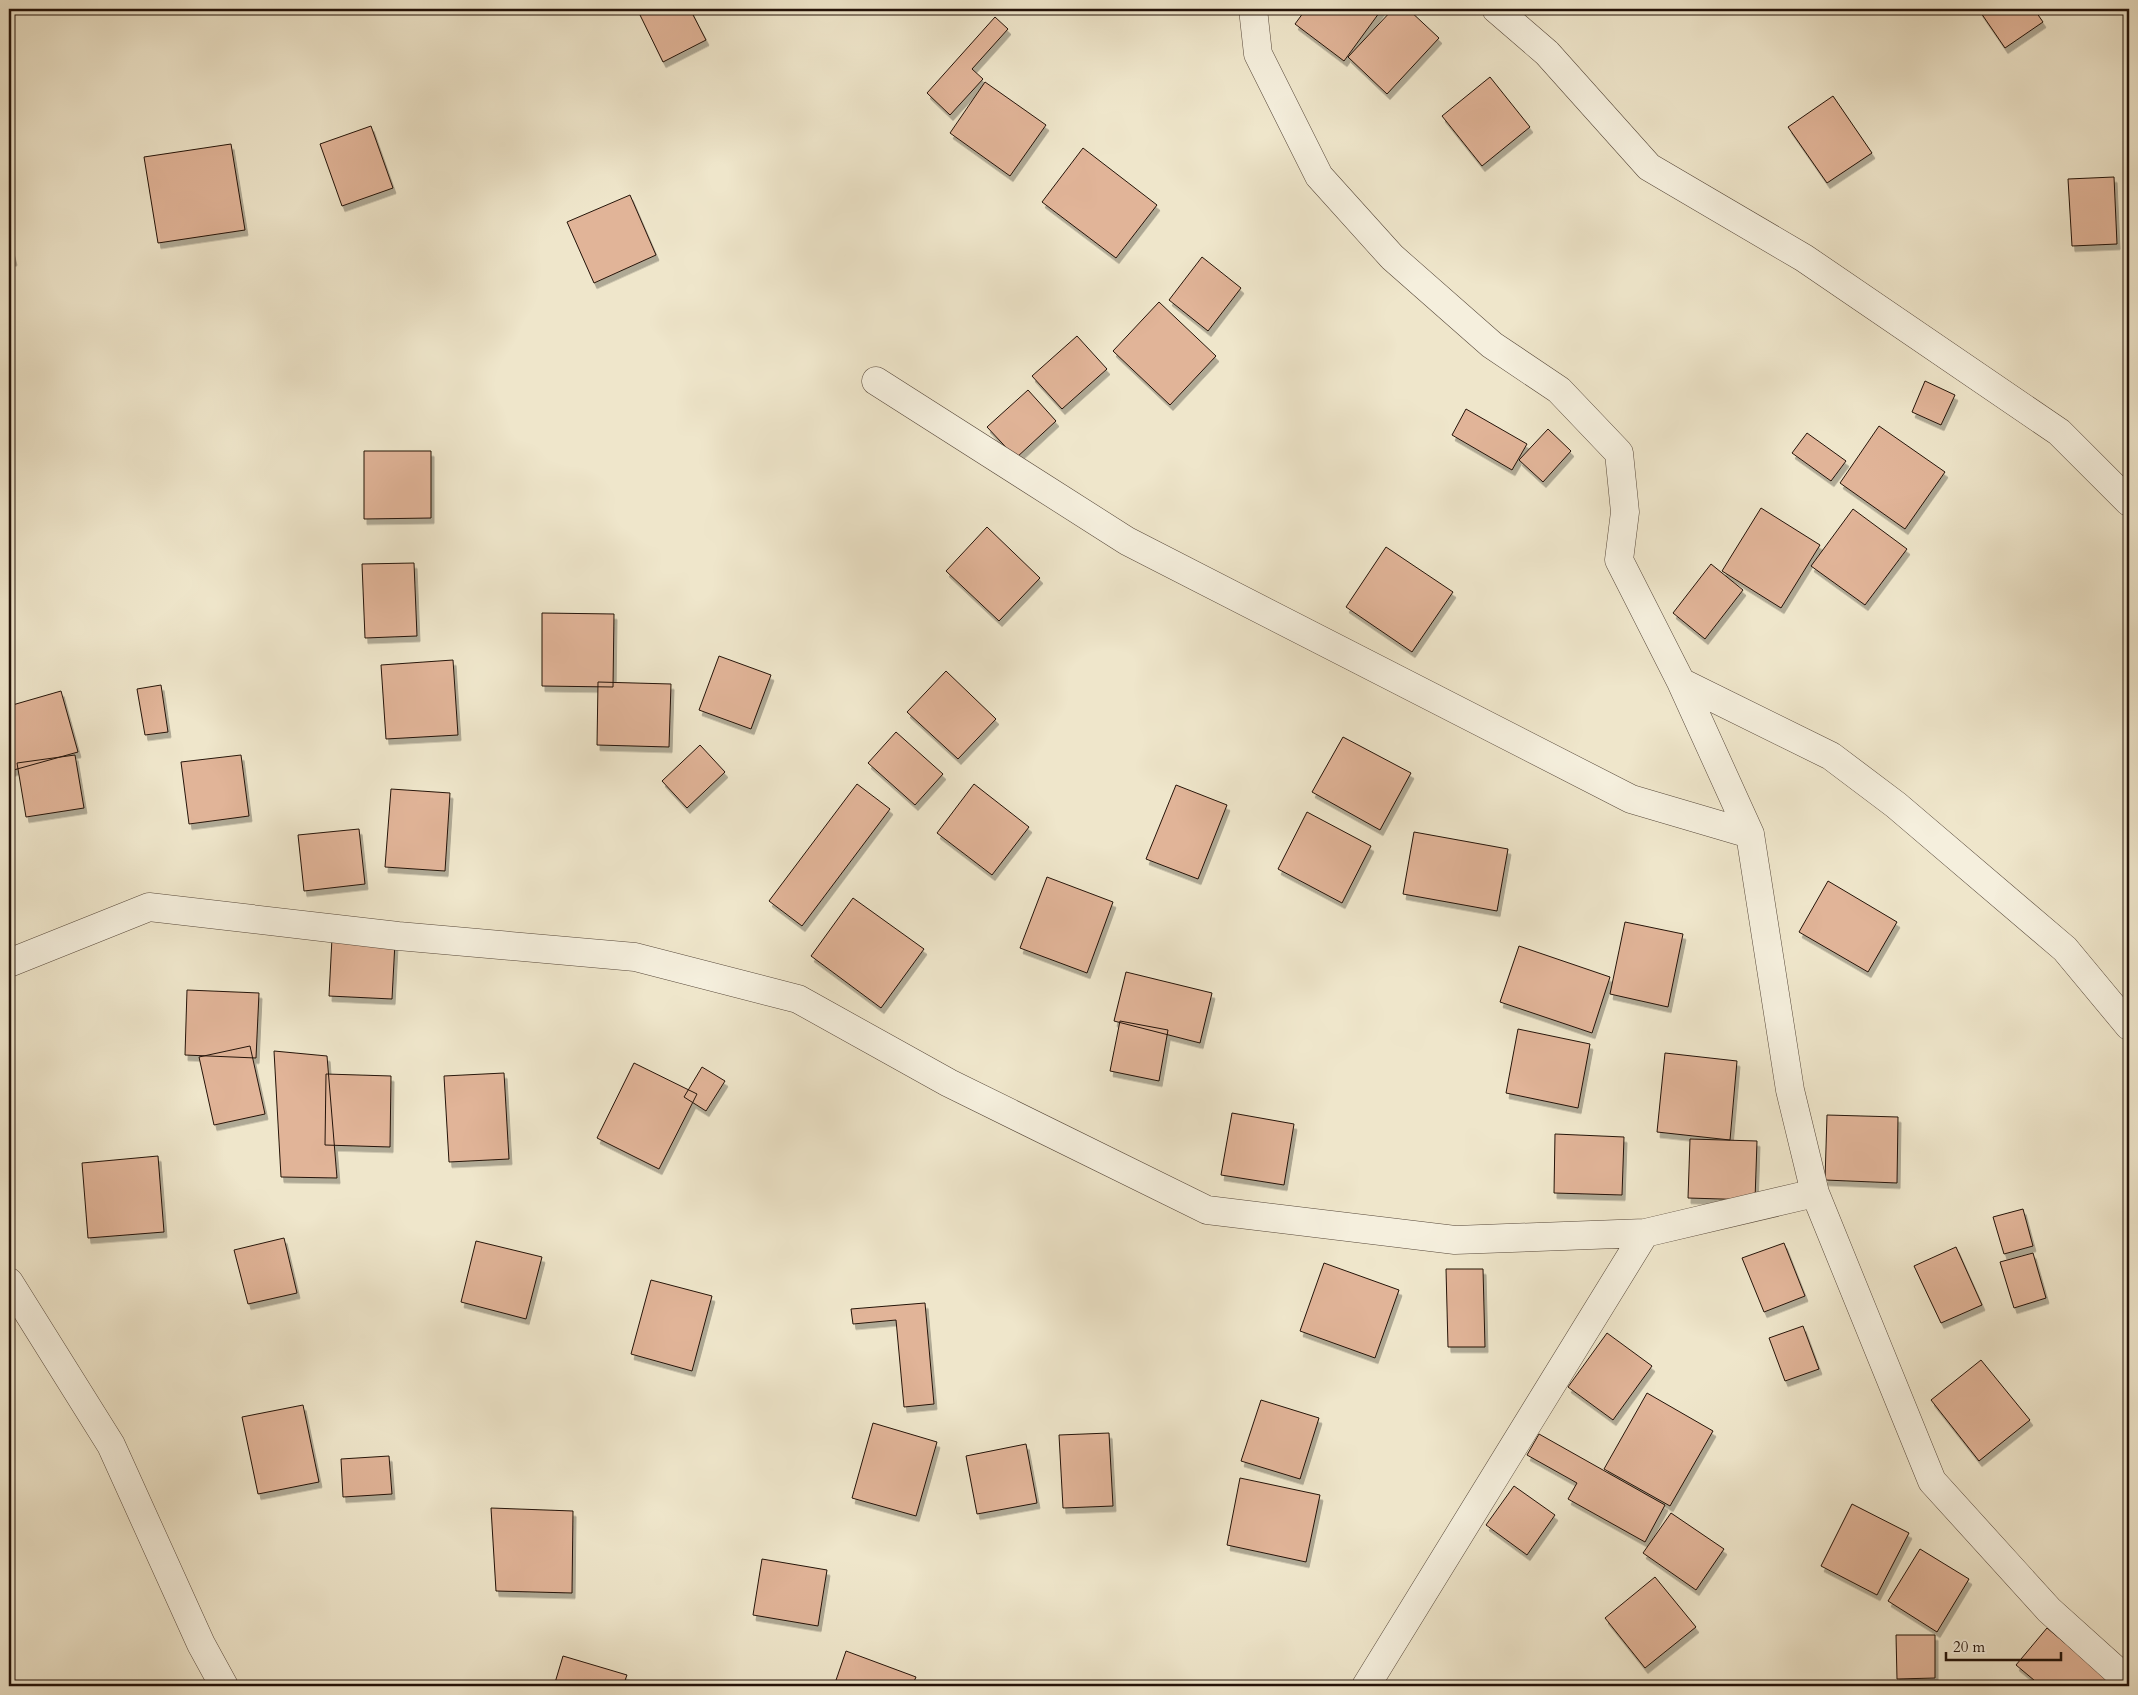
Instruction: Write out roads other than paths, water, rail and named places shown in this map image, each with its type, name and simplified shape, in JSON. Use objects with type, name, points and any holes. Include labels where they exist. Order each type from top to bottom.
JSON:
[{"type":"street","points":[[1253,9],[1258,54],[1319,176],[1392,257],[1492,344],[1559,390],[1619,453],[1625,512],[1619,560],[1681,682],[1750,834],[1790,1090],[1815,1193],[1932,1481],[2049,1610],[2129,1682]]},
{"type":"street","points":[[1496,9],[1547,53],[1649,167],[1804,258],[2059,432],[2129,502]]},
{"type":"street","points":[[876,381],[1127,542],[1632,799],[1750,834]]},
{"type":"street","points":[[1681,682],[1831,756],[1896,805],[2065,949],[2129,1026]]},
{"type":"street","points":[[9,963],[149,907],[398,936],[636,957],[798,999],[949,1083],[1207,1210],[1455,1240],[1645,1233],[1815,1193]]},
{"type":"street","points":[[1366,1686],[1645,1233]]},
{"type":"street","points":[[9,1282],[111,1445],[201,1644],[224,1686]]}]
